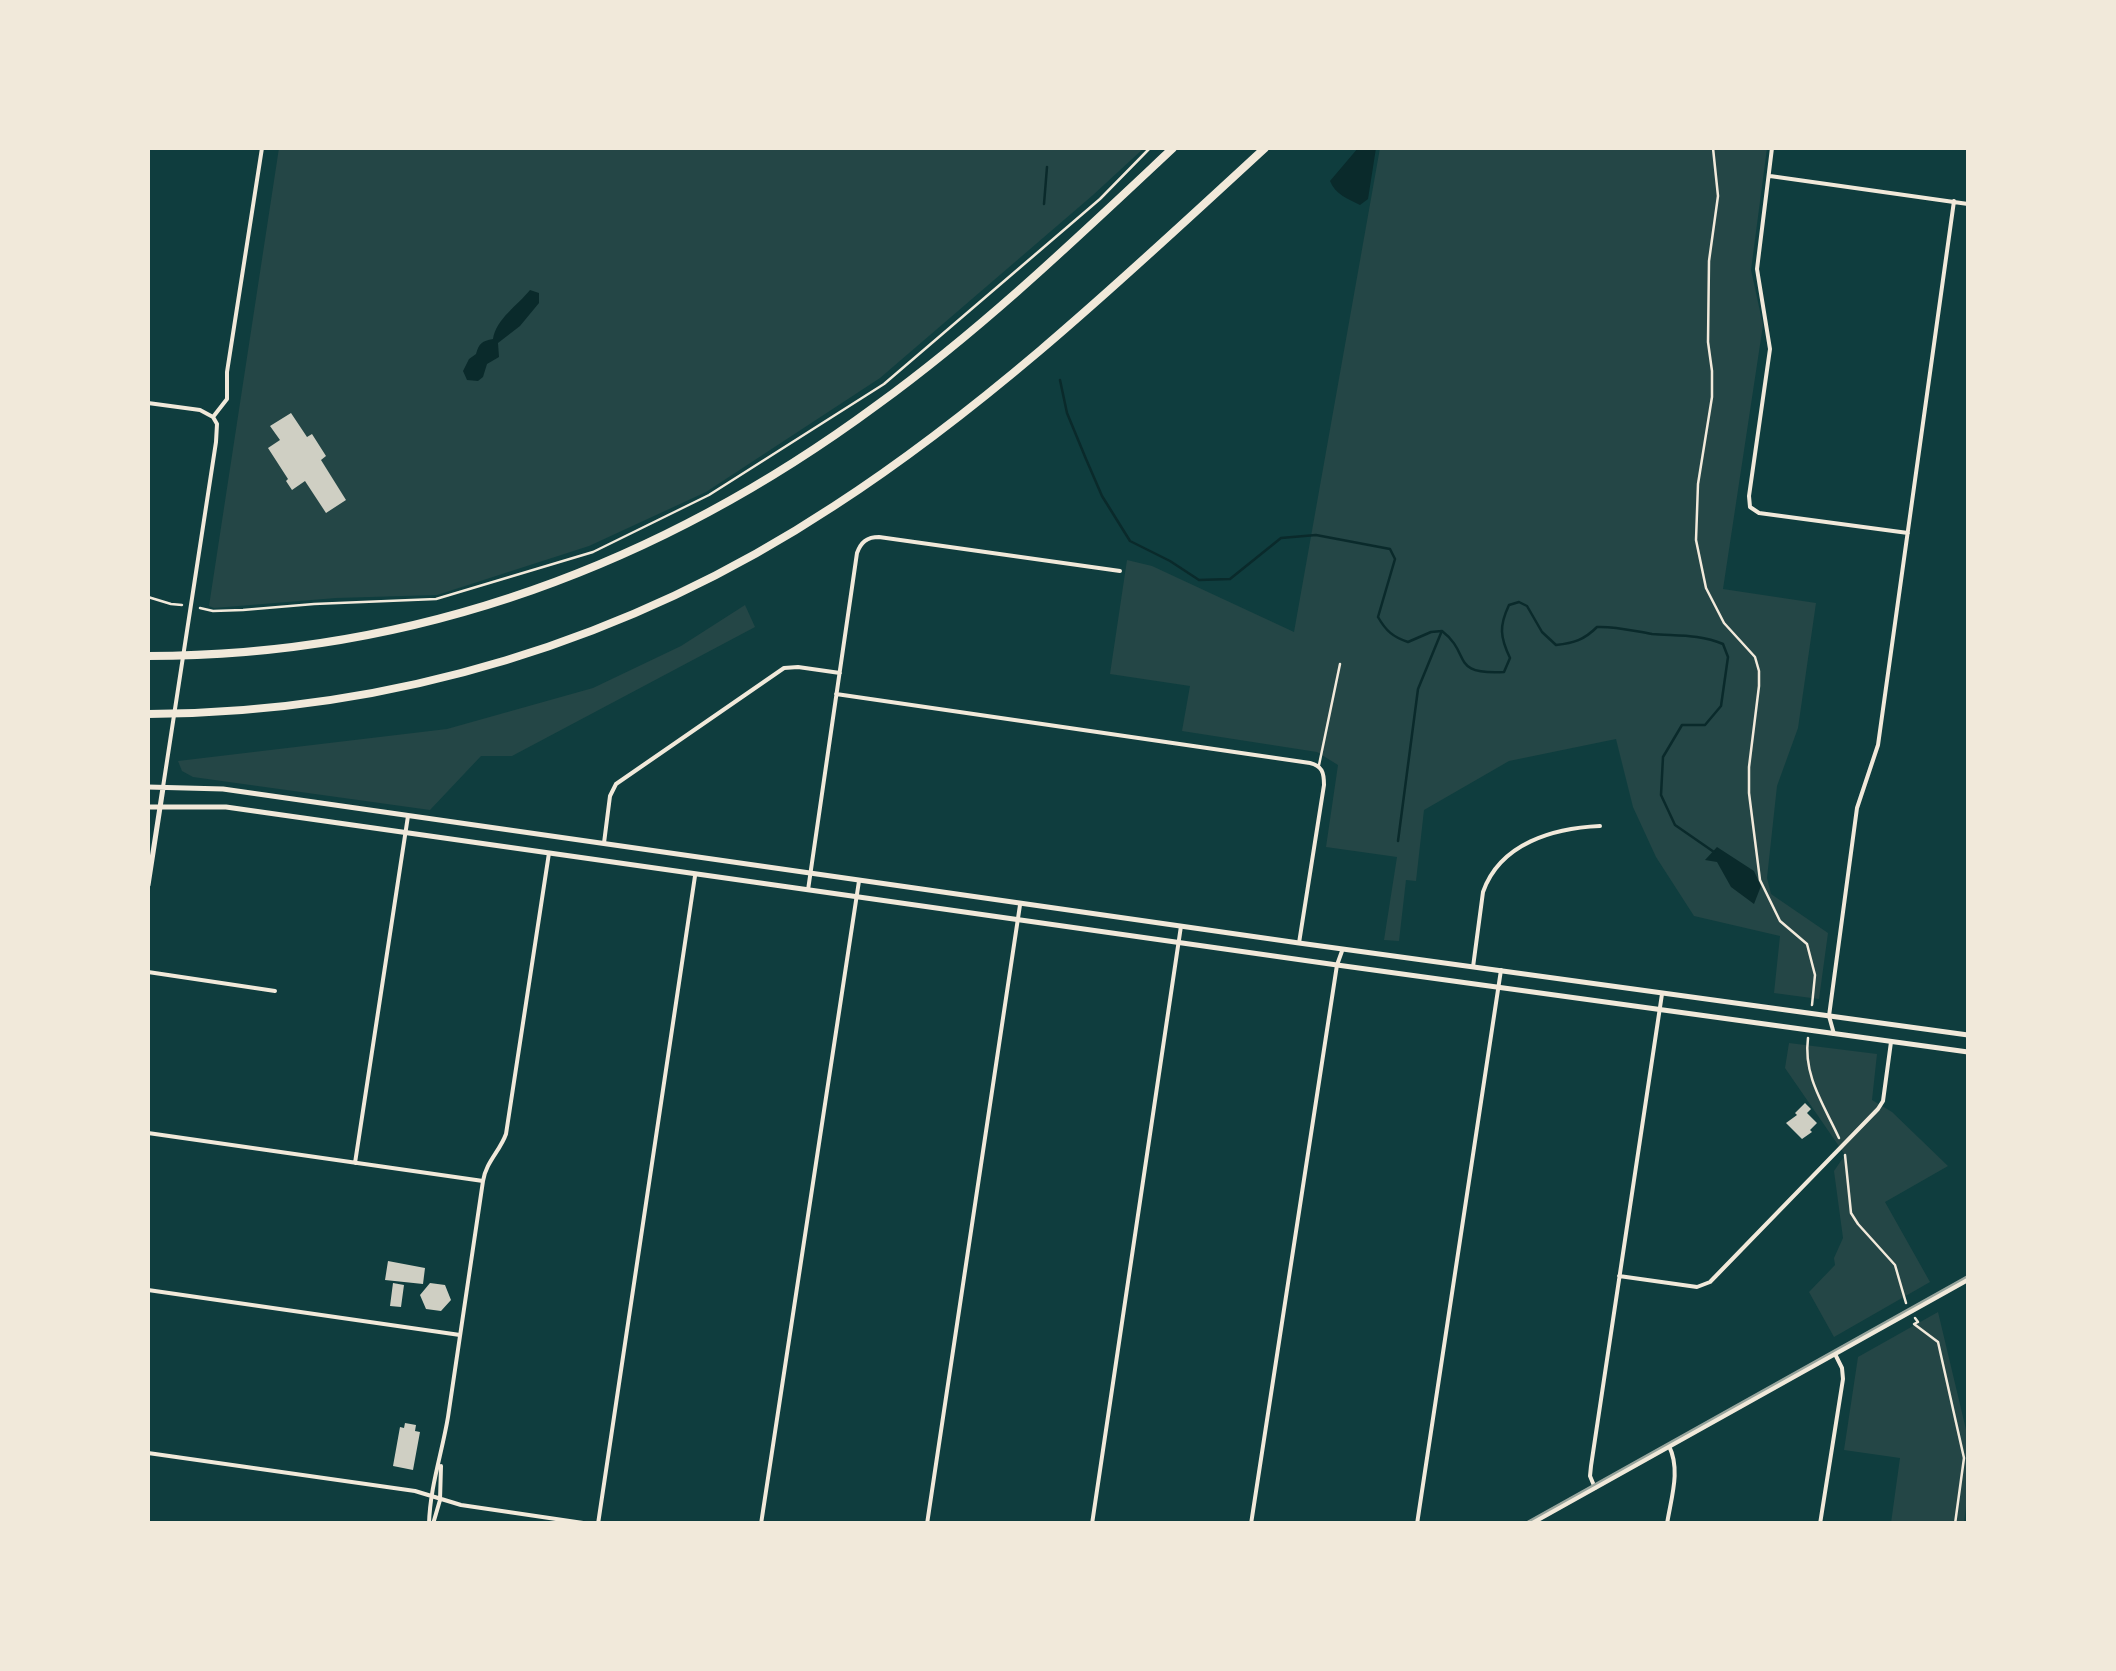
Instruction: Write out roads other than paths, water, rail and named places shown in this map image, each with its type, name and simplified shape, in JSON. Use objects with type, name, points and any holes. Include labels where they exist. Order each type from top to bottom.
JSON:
[{"type":"highway","points":[[148,656],[294,648],[412,626],[570,578],[675,531],[780,472],[906,383],[1017,292],[1173,148]]},
{"type":"highway","points":[[148,714],[282,707],[422,684],[559,644],[684,591],[789,535],[932,438],[1087,310],[1265,148]]},
{"type":"main road","points":[[1529,1524],[1545,1520],[1595,1488],[1968,1279]]},
{"type":"street","points":[[213,418],[226,399],[262,148]]},
{"type":"street","points":[[1772,148],[1757,277],[1770,350],[1748,496],[1750,507],[1759,513],[1908,533]]},
{"type":"street","points":[[1768,176],[1968,204]]},
{"type":"street","points":[[1834,1034],[1829,1016],[1857,808],[1878,745],[1954,202]]},
{"type":"street","points":[[148,403],[200,410],[213,418],[218,432],[148,885]]},
{"type":"street","points":[[808,890],[857,553],[866,538],[879,536],[1120,571]]},
{"type":"street","points":[[604,843],[610,792],[622,779],[784,668],[840,673]]},
{"type":"street","points":[[836,694],[1319,766],[1324,784],[1299,943]]},
{"type":"street","points":[[148,787],[222,789],[1968,1035]]},
{"type":"street","points":[[148,807],[226,807],[1968,1052]]},
{"type":"street","points":[[355,1163],[408,815]]},
{"type":"street","points":[[1473,966],[1483,892],[1498,866],[1542,836],[1600,826]]},
{"type":"street","points":[[431,1524],[440,1500],[441,1461],[483,1180],[486,1165],[506,1134],[549,853]]},
{"type":"street","points":[[598,1524],[696,874]]},
{"type":"street","points":[[762,1524],[859,880]]},
{"type":"street","points":[[927,1524],[1020,903]]},
{"type":"street","points":[[1092,1524],[1181,926]]},
{"type":"street","points":[[1252,1524],[1337,965],[1343,949]]},
{"type":"street","points":[[1417,1524],[1501,970]]},
{"type":"street","points":[[148,972],[275,991]]},
{"type":"street","points":[[1595,1488],[1591,1466],[1662,993]]},
{"type":"street","points":[[1619,1276],[1705,1285],[1882,1104],[1891,1042]]},
{"type":"street","points":[[148,1133],[483,1180]]},
{"type":"street","points":[[148,1290],[460,1335]]},
{"type":"street","points":[[1820,1524],[1842,1379],[1842,1368],[1834,1354]]},
{"type":"street","points":[[1667,1524],[1676,1464],[1669,1446]]},
{"type":"street","points":[[148,1453],[414,1491],[461,1505],[590,1524]]},
{"type":"street","points":[[431,1524],[431,1496],[441,1461]]},
{"type":"lane","points":[[1319,766],[1340,664]]},
{"type":"waterway","points":[[1044,204],[1047,167]]},
{"type":"waterway","points":[[1060,380],[1067,413],[1102,496],[1130,541],[1199,580],[1230,579],[1281,538],[1316,535],[1390,549],[1395,559],[1378,617],[1381,622],[1390,633],[1408,642],[1442,631],[1475,670],[1504,672],[1510,658],[1502,625],[1509,605],[1519,602],[1527,606],[1542,632],[1556,645],[1578,640],[1597,627],[1697,637],[1723,644],[1728,657],[1721,706],[1705,725],[1682,725],[1663,757],[1661,795],[1675,825],[1714,852]]},
{"type":"waterway","points":[[1398,841],[1418,689],[1441,633]]},
{"type":"tram line","points":[[1524,1524],[1968,1276]]}]
